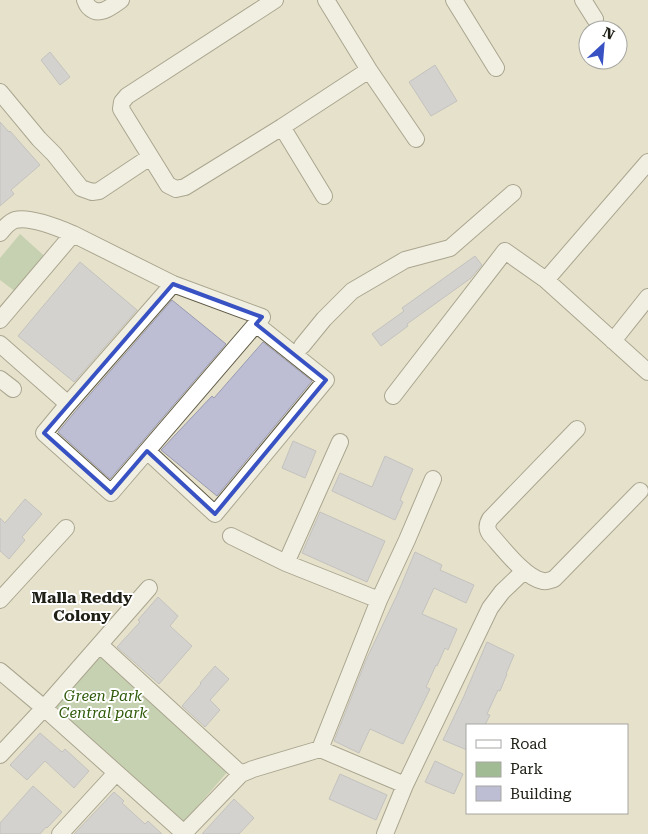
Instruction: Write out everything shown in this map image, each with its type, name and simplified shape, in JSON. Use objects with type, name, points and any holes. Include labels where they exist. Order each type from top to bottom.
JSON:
[{"type":"street","points":[[85,0],[90,8],[96,11],[104,10],[121,0]]},
{"type":"street","points":[[275,0],[127,96],[122,102],[121,109],[168,185],[176,189],[185,187],[369,70]]},
{"type":"street","points":[[326,0],[369,70],[416,139]]},
{"type":"street","points":[[454,0],[496,68]]},
{"type":"street","points":[[583,0],[595,19]]},
{"type":"street","points":[[0,92],[81,188],[92,192],[99,191],[150,157]]},
{"type":"street","points":[[282,127],[324,196]]},
{"type":"street","points":[[546,280],[648,162]]},
{"type":"street","points":[[302,346],[324,319],[352,291],[405,260],[450,248],[513,193]]},
{"type":"street","points":[[0,233],[7,225],[16,220],[27,219],[56,227],[173,284],[262,317],[110,493],[44,432],[173,284]]},
{"type":"street","points":[[0,320],[73,234]]},
{"type":"street","points":[[393,396],[505,251],[546,280],[613,340],[645,365]]},
{"type":"street","points":[[613,340],[648,297]]},
{"type":"street","points":[[147,451],[215,514],[326,380],[256,324]]},
{"type":"street","points":[[0,344],[68,404]]},
{"type":"street","points":[[577,429],[490,519],[488,524],[487,530],[490,534],[524,571],[537,580],[545,582],[554,579],[640,491]]},
{"type":"street","points":[[286,562],[340,442]]},
{"type":"street","points":[[320,749],[379,600],[433,479]]},
{"type":"street","points":[[0,600],[66,528]]},
{"type":"street","points":[[231,536],[286,562],[379,600]]},
{"type":"street","points":[[385,834],[405,785],[490,608],[502,592],[524,571]]},
{"type":"street","points":[[0,755],[44,708],[149,588]]},
{"type":"street","points":[[100,645],[247,772]]},
{"type":"street","points":[[0,671],[184,834],[247,772],[320,749],[405,785]]},
{"type":"street","points":[[60,834],[116,773]]},
{"type":"highlighted area","points":[[173,284],[262,317],[256,324],[326,380],[215,514],[147,451],[111,493],[44,433]]},
{"type":"green space","points":[[20,234],[50,261],[20,295],[0,280],[0,258]]},
{"type":"green space","name":"Green Park Central park","points":[[100,653],[229,770],[184,822],[51,708]]},
{"type":"building","points":[[50,52],[70,77],[60,85],[41,60]]},
{"type":"building","points":[[435,65],[457,101],[431,116],[409,82]]},
{"type":"building","points":[[0,122],[40,165],[11,190],[14,194],[0,206]]},
{"type":"building","points":[[475,256],[482,265],[471,278],[407,324],[408,326],[381,346],[372,334],[404,311],[402,308]]},
{"type":"building","points":[[80,262],[137,310],[74,382],[18,336]]},
{"type":"building","points":[[172,300],[226,344],[110,479],[58,432]]},
{"type":"building","points":[[263,342],[312,381],[217,496],[161,450],[212,396],[214,398]]},
{"type":"building","points":[[293,441],[316,451],[305,478],[282,468]]},
{"type":"building","points":[[385,456],[413,469],[400,500],[403,502],[395,520],[332,491],[340,473],[372,487]]},
{"type":"building","points":[[25,499],[42,514],[22,537],[25,540],[9,559],[0,551],[0,518],[5,523]]},
{"type":"building","points":[[320,512],[385,541],[367,582],[302,553]]},
{"type":"building","points":[[415,552],[442,565],[440,570],[474,585],[466,603],[434,588],[422,614],[457,629],[448,650],[445,648],[436,665],[426,687],[430,689],[403,744],[370,729],[359,753],[334,741],[366,660]]},
{"type":"building","points":[[158,597],[178,616],[170,626],[192,646],[159,684],[117,647],[140,622],[138,620]]},
{"type":"building","points":[[487,642],[514,655],[500,691],[498,690],[487,714],[490,715],[486,724],[466,724],[466,750],[443,740]]},
{"type":"building","points":[[215,666],[229,679],[210,700],[220,710],[205,727],[182,706]]},
{"type":"building","points":[[40,733],[62,752],[65,749],[89,771],[74,788],[45,761],[27,780],[10,765]]},
{"type":"building","points":[[435,761],[463,774],[454,794],[425,782]]},
{"type":"building","points":[[340,774],[387,795],[376,820],[329,799]]},
{"type":"building","points":[[33,786],[62,812],[40,834],[0,834],[0,823]]},
{"type":"building","points":[[114,792],[124,801],[122,803],[145,824],[148,821],[162,834],[74,834]]},
{"type":"building","points":[[234,799],[254,818],[239,834],[202,834]]},
{"type":"district","name":"Malla Reddy Colony","points":[[82,606]]}]
